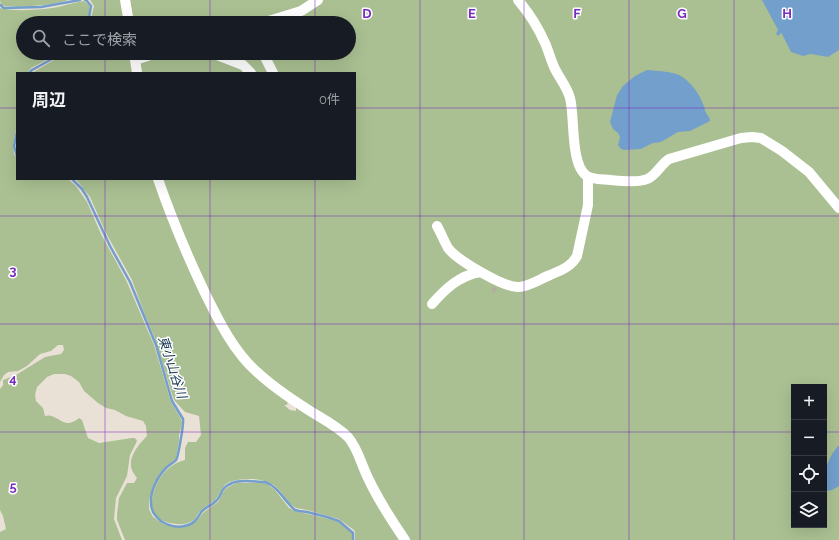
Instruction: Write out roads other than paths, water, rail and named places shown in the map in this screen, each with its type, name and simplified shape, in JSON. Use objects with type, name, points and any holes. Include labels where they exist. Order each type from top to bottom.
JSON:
[{"type":"street","points":[[125,0],[128,16]]},
{"type":"street","points":[[285,16],[301,11],[318,0]]},
{"type":"street","points":[[518,0],[534,21],[545,43],[555,69],[567,88],[572,111],[572,135],[579,168],[588,177],[594,179],[625,181],[647,179],[669,159],[741,138],[752,137],[761,138],[809,172],[837,202]]},
{"type":"street","points":[[135,60],[137,72]]},
{"type":"street","points":[[232,60],[243,64],[250,72]]},
{"type":"street","points":[[267,60],[270,72]]},
{"type":"street","points":[[268,60],[274,72]]},
{"type":"street","points":[[437,226],[448,248],[480,272],[515,287],[530,284],[567,267],[574,262],[577,256],[588,206],[588,177]]},
{"type":"street","points":[[158,180],[192,265],[218,318],[233,344],[255,371],[282,393],[333,425],[348,437],[353,444],[369,480],[389,516],[405,540]]},
{"type":"street","points":[[432,304],[452,284],[464,276],[480,272]]},
{"type":"water","points":[[762,0],[839,0],[839,50],[828,57],[811,54],[803,56],[791,52],[782,34],[781,33],[778,36],[776,34],[778,30]]},
{"type":"water","points":[[647,70],[672,73],[679,75],[688,81],[699,95],[710,121],[690,131],[678,132],[661,142],[653,143],[641,149],[624,150],[618,145],[620,137],[613,129],[610,122],[617,95],[623,86],[635,76]]},
{"type":"water","points":[[839,445],[839,486],[832,490],[827,491],[827,466],[831,455]]},
{"type":"waterway","name":"東小山谷川","points":[[0,5],[4,8],[41,7],[80,0]]},
{"type":"waterway","name":"東小山谷川","points":[[85,0],[91,6],[89,16]]},
{"type":"waterway","name":"東小山谷川","points":[[30,72],[50,60]]},
{"type":"waterway","name":"東小山谷川","points":[[16,137],[14,146],[16,153]]},
{"type":"waterway","name":"東小山谷川","points":[[73,180],[82,189],[87,197],[110,246],[130,282],[156,345],[172,401],[183,419],[177,458],[160,475],[152,494],[152,510],[156,516],[161,521],[174,526],[189,525],[195,521],[202,511],[215,502],[223,489],[228,485],[240,481],[265,482],[274,487],[295,510],[339,521],[353,533],[353,540]]}]
